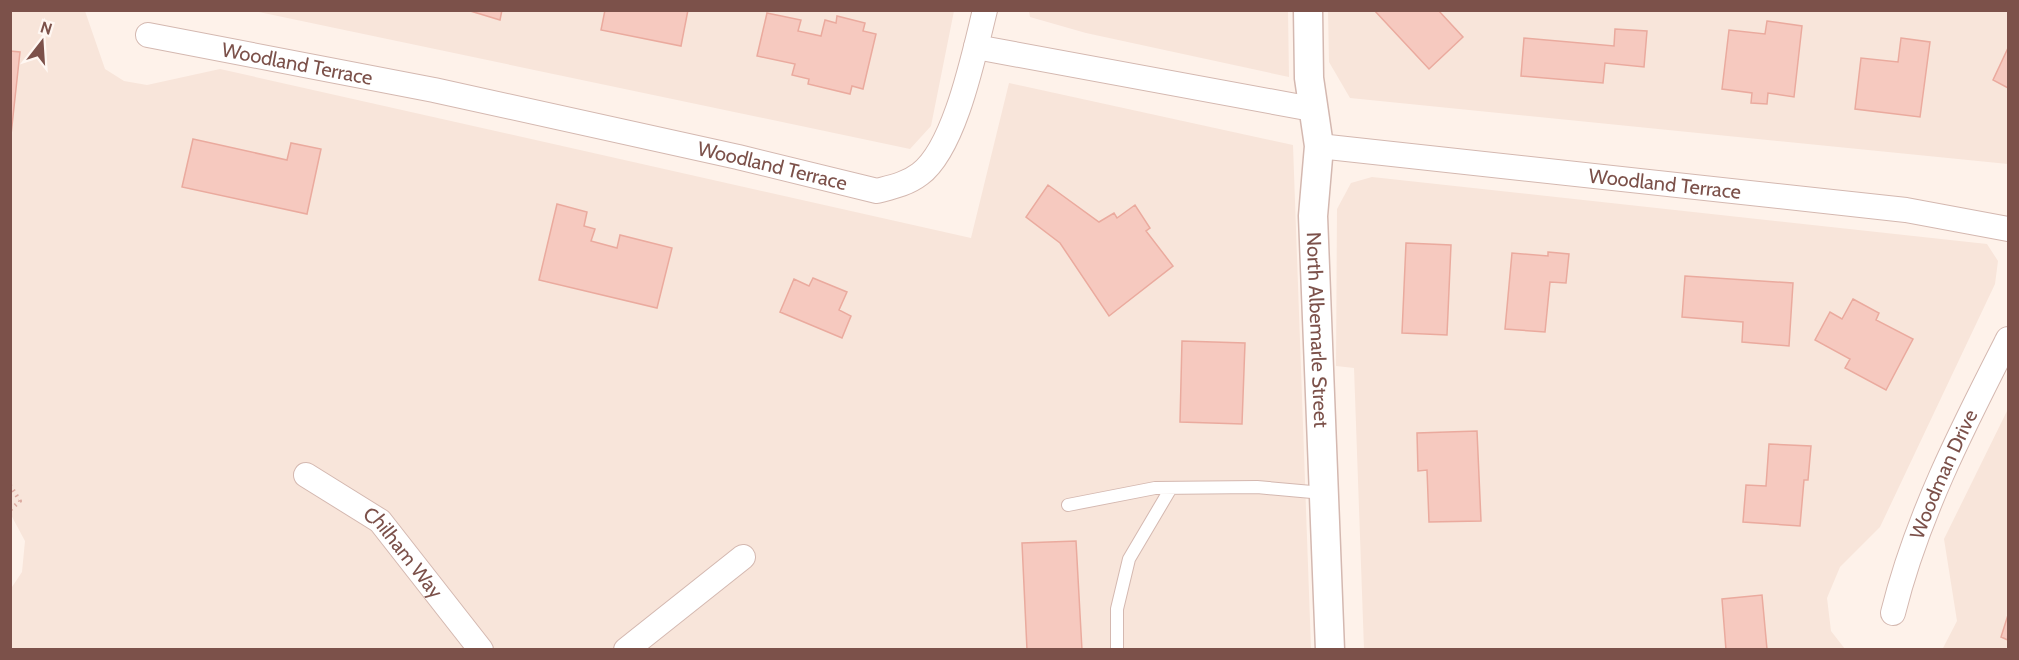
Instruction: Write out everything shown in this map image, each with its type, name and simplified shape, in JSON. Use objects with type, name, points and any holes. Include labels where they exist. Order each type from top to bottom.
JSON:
[{"type":"street","name":"Woodland Terrace","points":[[148,35],[434,90],[738,157],[877,191],[900,185],[920,174],[938,155],[949,135],[985,10]]},
{"type":"street","name":"North Albemarle Street","points":[[1308,10],[1312,109],[1319,146],[1313,216],[1330,650]]},
{"type":"street","points":[[976,47],[1312,109]]},
{"type":"street","name":"Woodland Terrace","points":[[1319,146],[1906,210],[2008,229]]},
{"type":"street","name":"Woodman Drive","points":[[1893,613],[1901,578],[1929,500],[2008,339]]},
{"type":"street","name":"Chilham Way","points":[[306,475],[380,521],[481,650]]},
{"type":"street","points":[[626,650],[743,557]]},
{"type":"lane","points":[[1068,505],[1155,488],[1257,488],[1323,493]]},
{"type":"lane","points":[[1117,650],[1118,609],[1129,559],[1171,488]]},
{"type":"path","points":[[10,485],[20,501],[10,510]]},
{"type":"shaded area","points":[[11,11],[85,11],[105,69],[124,81],[147,85],[220,69],[971,238],[1009,83],[1293,145],[1311,649],[11,650],[10,590],[22,572],[25,541],[10,513]]},
{"type":"shaded area","points":[[254,11],[954,11],[931,126],[910,149]]},
{"type":"shaded area","points":[[1029,11],[1288,11],[1289,77],[1086,33],[1030,17]]},
{"type":"shaded area","points":[[1328,11],[2008,11],[2008,164],[1350,98],[1329,62]]},
{"type":"shaded area","points":[[1372,177],[1987,244],[1998,261],[1995,284],[1880,527],[1840,567],[1827,598],[1831,631],[1845,649],[1364,649],[1354,368],[1336,366],[1337,209],[1351,183]]},
{"type":"shaded area","points":[[2008,409],[2008,649],[1942,650],[1957,621],[1944,539]]},
{"type":"building","points":[[467,10],[502,10],[500,20]]},
{"type":"building","points":[[605,10],[688,10],[681,46],[601,30]]},
{"type":"building","points":[[1374,10],[1438,10],[1463,37],[1429,69]]},
{"type":"building","points":[[767,13],[801,20],[798,31],[821,36],[825,20],[836,23],[837,16],[865,23],[863,31],[876,34],[863,89],[852,86],[850,94],[808,84],[809,79],[792,75],[795,64],[757,56]]},
{"type":"building","points":[[1767,21],[1802,26],[1794,97],[1768,93],[1767,104],[1751,103],[1752,93],[1722,89],[1729,30],[1765,34]]},
{"type":"building","points":[[1615,29],[1647,31],[1644,67],[1605,63],[1603,83],[1521,76],[1524,38],[1614,46]]},
{"type":"building","points":[[1901,38],[1930,42],[1920,117],[1855,109],[1861,58],[1898,62]]},
{"type":"building","points":[[2008,48],[2008,88],[1993,80]]},
{"type":"building","points":[[10,51],[20,52],[10,144]]},
{"type":"building","points":[[193,139],[287,160],[291,143],[321,149],[307,214],[182,187]]},
{"type":"building","points":[[1048,185],[1099,222],[1114,213],[1117,218],[1135,205],[1150,228],[1146,231],[1173,266],[1109,316],[1060,243],[1026,217]]},
{"type":"building","points":[[557,204],[587,212],[584,226],[595,229],[591,241],[617,248],[620,235],[672,248],[657,308],[539,280]]},
{"type":"building","points":[[1406,243],[1451,245],[1447,335],[1402,333]]},
{"type":"building","points":[[1548,252],[1569,254],[1566,283],[1550,282],[1545,332],[1505,329],[1512,253],[1548,256]]},
{"type":"building","points":[[1685,276],[1793,283],[1789,346],[1742,342],[1743,322],[1682,317]]},
{"type":"building","points":[[813,278],[847,292],[839,310],[851,316],[842,338],[780,312],[794,279],[809,286]]},
{"type":"building","points":[[1853,299],[1879,313],[1876,320],[1913,339],[1886,390],[1845,368],[1850,359],[1815,340],[1830,312],[1842,319]]},
{"type":"building","points":[[1182,341],[1245,343],[1242,424],[1180,422]]},
{"type":"building","points":[[1477,431],[1481,521],[1429,522],[1427,470],[1418,471],[1417,433]]},
{"type":"building","points":[[1769,444],[1811,446],[1808,480],[1804,480],[1800,526],[1743,522],[1746,485],[1766,486]]},
{"type":"building","points":[[1076,541],[1082,650],[1027,650],[1022,543]]},
{"type":"building","points":[[1762,595],[1767,649],[1726,650],[1722,599]]},
{"type":"building","points":[[2008,615],[2008,640],[2001,637]]}]
